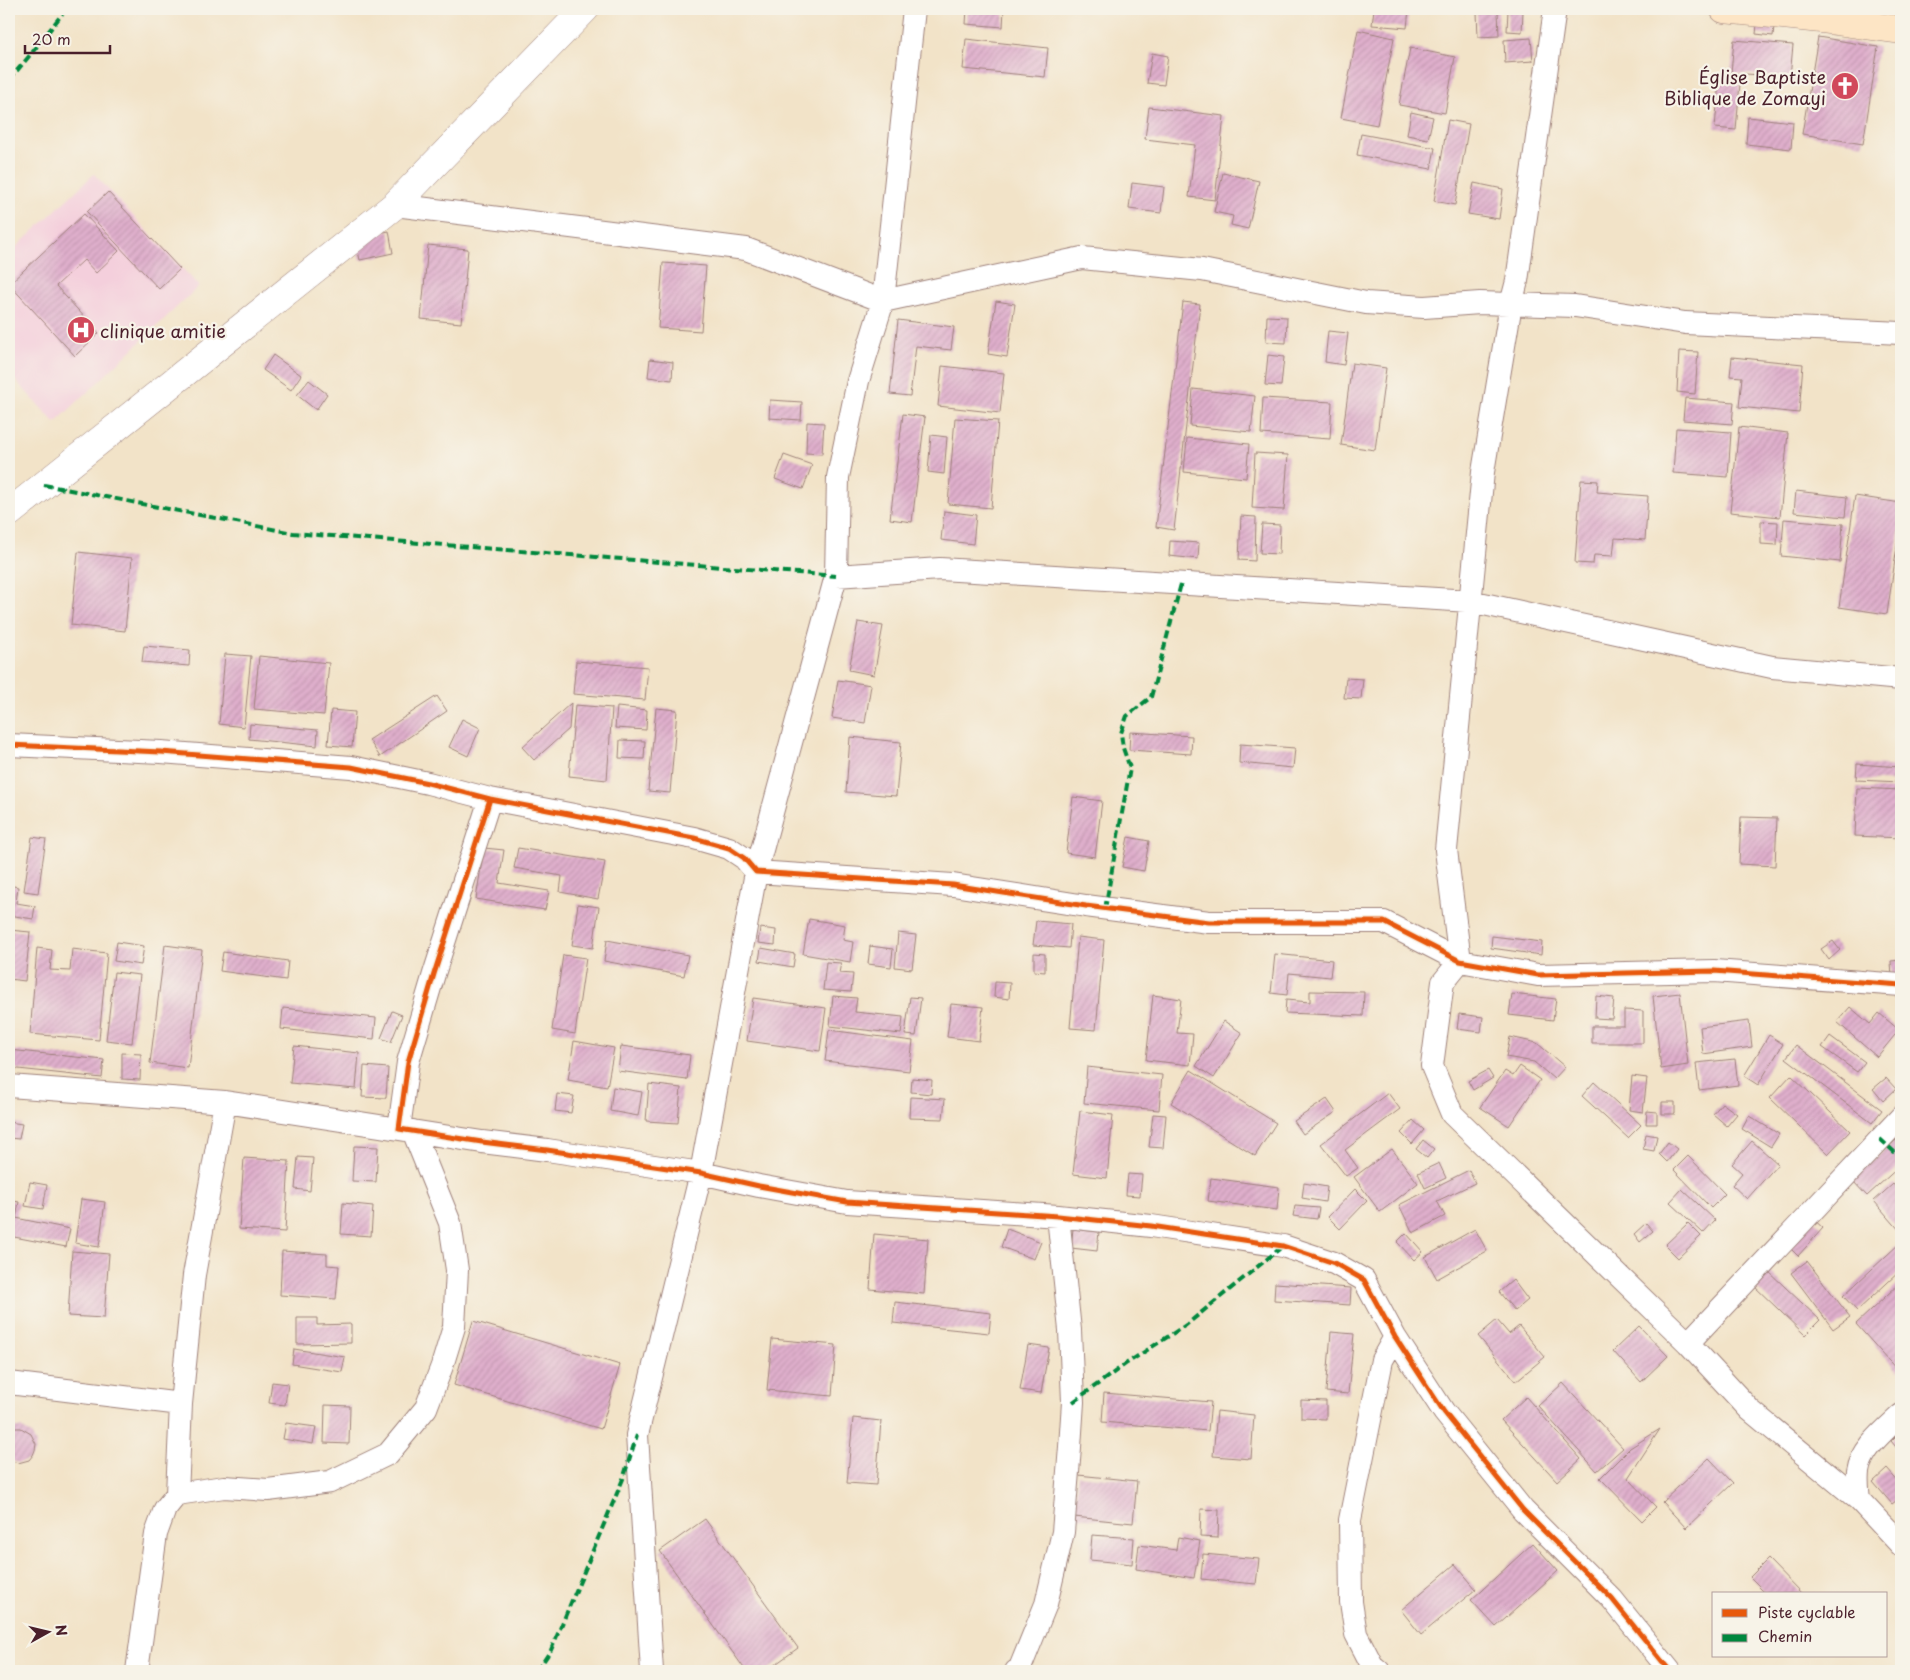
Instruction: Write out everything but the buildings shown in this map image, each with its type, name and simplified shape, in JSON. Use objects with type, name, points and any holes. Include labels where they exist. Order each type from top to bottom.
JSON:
[{"type":"main road","points":[[1724,9],[1822,18],[1901,30]]},
{"type":"street","points":[[9,513],[395,205],[586,9]]},
{"type":"street","points":[[652,1671],[637,1434],[701,1173],[756,872],[836,576],[838,478],[858,381],[884,301],[914,9]]},
{"type":"street","points":[[1555,9],[1517,281],[1510,304],[1483,472],[1446,850],[1460,961],[1443,982],[1432,1066],[1452,1114],[1688,1343],[1750,1410],[1859,1500],[1901,1545]]},
{"type":"street","points":[[395,205],[746,249],[884,301],[1082,258],[1202,270],[1366,303],[1424,307],[1480,303],[1575,306],[1685,323],[1901,333]]},
{"type":"street","points":[[836,576],[940,569],[1470,601],[1772,667],[1901,679]]},
{"type":"street","points":[[9,745],[161,752],[351,767],[428,783],[490,799],[694,838],[729,848],[744,858],[756,872],[953,885],[1086,906],[1209,922],[1384,922],[1460,961],[1538,975],[1714,971],[1901,984]]},
{"type":"street","points":[[177,1494],[224,1487],[268,1490],[330,1482],[388,1454],[426,1408],[454,1327],[457,1270],[450,1223],[406,1130],[408,1062],[490,799]]},
{"type":"street","points":[[9,1086],[225,1102],[701,1173],[847,1202],[1058,1216],[1151,1226],[1283,1246],[1334,1263],[1364,1280],[1396,1337],[1444,1412],[1524,1510],[1612,1599],[1670,1671]]},
{"type":"street","points":[[137,1671],[156,1534],[165,1510],[177,1494],[181,1404],[194,1275],[225,1102]]},
{"type":"street","points":[[1688,1343],[1901,1117]]},
{"type":"street","points":[[1016,1671],[1020,1668],[1046,1604],[1063,1532],[1073,1402],[1070,1330],[1058,1216]]},
{"type":"street","points":[[1378,1671],[1372,1665],[1356,1634],[1350,1602],[1350,1520],[1382,1360],[1396,1337]]},
{"type":"street","points":[[9,1383],[181,1404]]},
{"type":"street","points":[[1859,1500],[1858,1471],[1862,1460],[1867,1450],[1901,1415]]},
{"type":"shaded area","name":"clinique amitie","points":[[94,174],[199,286],[55,423],[9,373],[9,254]]},
{"type":"marked path","points":[[9,80],[66,9]]},
{"type":"marked path","points":[[44,485],[293,533],[836,576]]},
{"type":"marked path","points":[[1105,909],[1130,768],[1123,748],[1121,733],[1127,716],[1151,697],[1181,584]]},
{"type":"marked path","points":[[1880,1139],[1901,1158]]},
{"type":"marked path","points":[[1073,1402],[1127,1363],[1186,1325],[1283,1246]]},
{"type":"marked path","points":[[537,1671],[551,1650],[623,1479],[637,1435]]},
{"type":"cycle path","points":[[9,745],[161,752],[351,767],[428,783],[490,799],[694,838],[729,848],[744,858],[756,872],[953,885],[1086,906],[1209,922],[1384,922],[1460,961],[1538,975],[1714,971],[1901,985]]},
{"type":"cycle path","points":[[490,799],[408,1062],[399,1129],[701,1173],[847,1202],[1058,1216],[1151,1226],[1283,1246],[1334,1263],[1364,1280],[1395,1337],[1444,1412],[1523,1510],[1612,1599],[1670,1671]]},
{"type":"place","name":"Église Baptiste Biblique de Zomayi","points":[[1845,86]]},
{"type":"place","name":"clinique amitie","points":[[81,330]]}]
